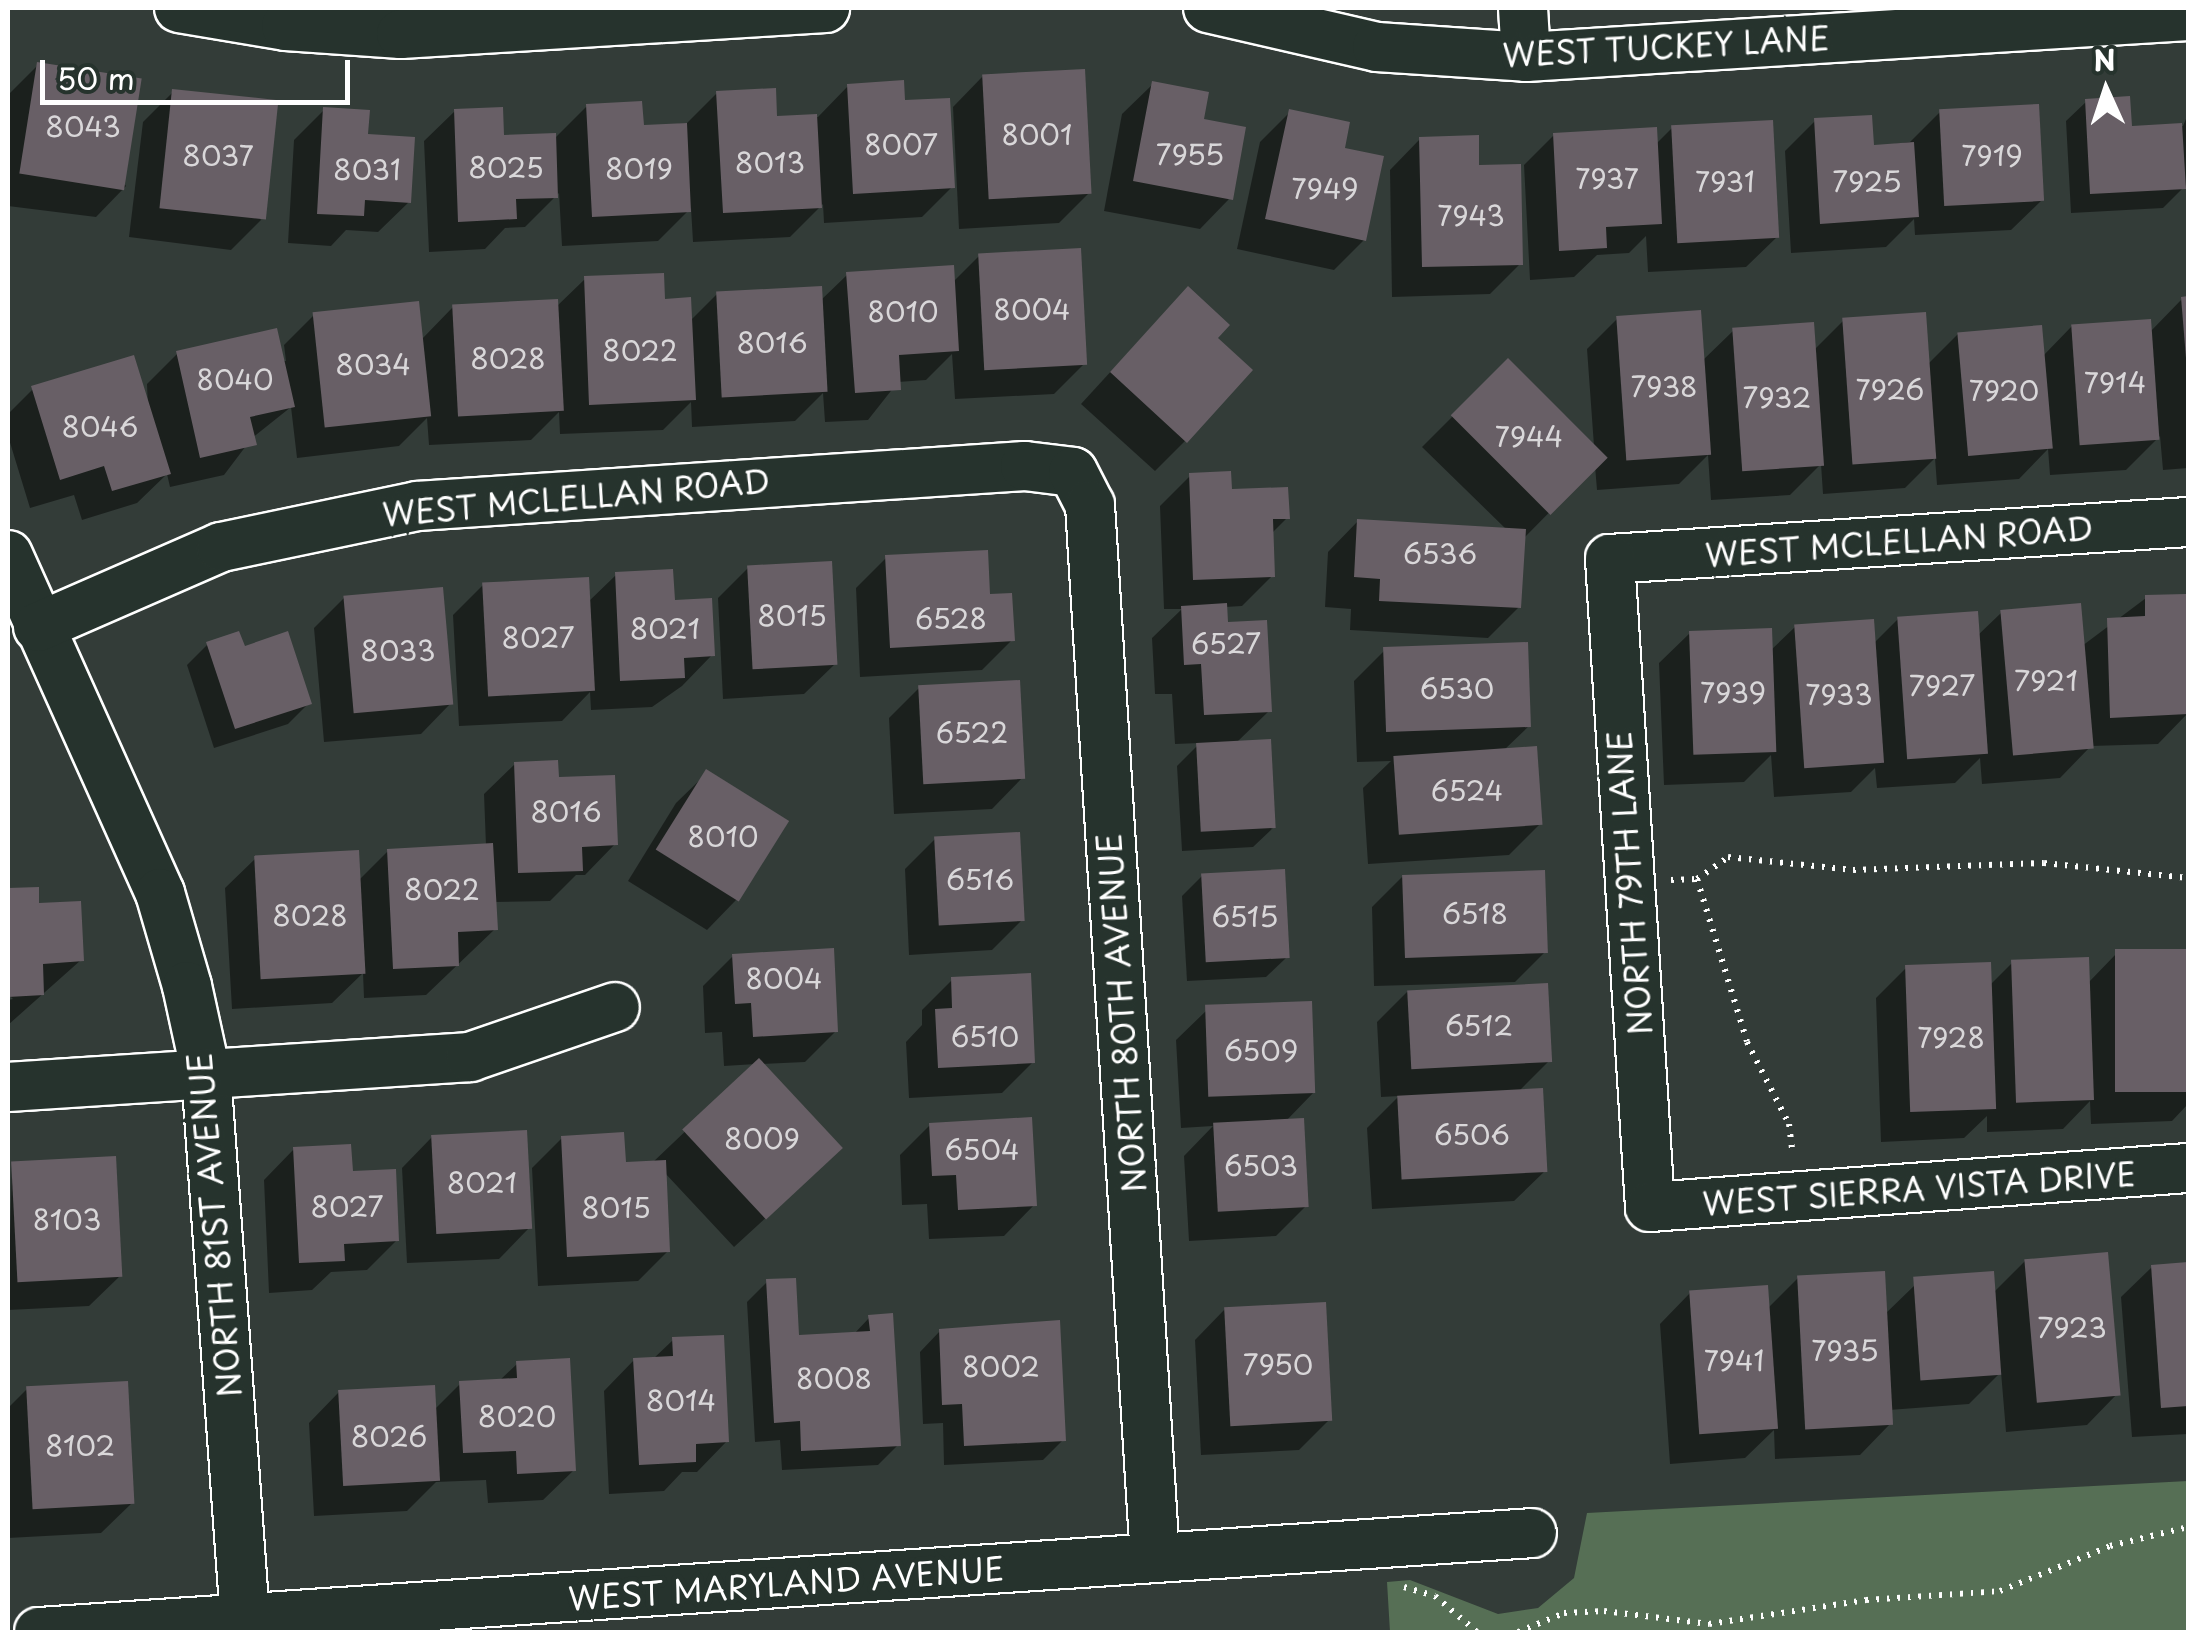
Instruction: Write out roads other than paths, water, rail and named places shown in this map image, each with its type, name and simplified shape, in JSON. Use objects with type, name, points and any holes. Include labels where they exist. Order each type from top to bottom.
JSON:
[{"type":"street","points":[[179,8],[286,26],[401,34],[537,18],[824,8]]},
{"type":"street","name":"WEST TUCKEY LANE","points":[[1208,8],[1377,47],[1526,57],[2050,16],[2188,16]]},
{"type":"street","points":[[1523,8],[1526,57]]},
{"type":"street","name":"WEST MCLELLAN ROAD","points":[[38,627],[221,547],[417,506],[1025,466],[1073,472]]},
{"type":"street","name":"NORTH 80TH AVENUE","points":[[1073,472],[1090,505],[1155,1558]]},
{"type":"street","name":"WEST MCLELLAN ROAD","points":[[1610,559],[2188,522]]},
{"type":"street","name":"NORTH 81ST AVENUE","points":[[8,555],[160,894],[206,1073],[246,1626]]},
{"type":"street","name":"NORTH 79TH LANE","points":[[1610,559],[1650,1207]]},
{"type":"street","points":[[8,1087],[470,1057],[614,1007]]},
{"type":"street","name":"WEST SIERRA VISTA DRIVE","points":[[1650,1207],[2188,1168]]},
{"type":"street","name":"WEST MARYLAND AVENUE","points":[[40,1632],[246,1626],[1532,1533]]}]
